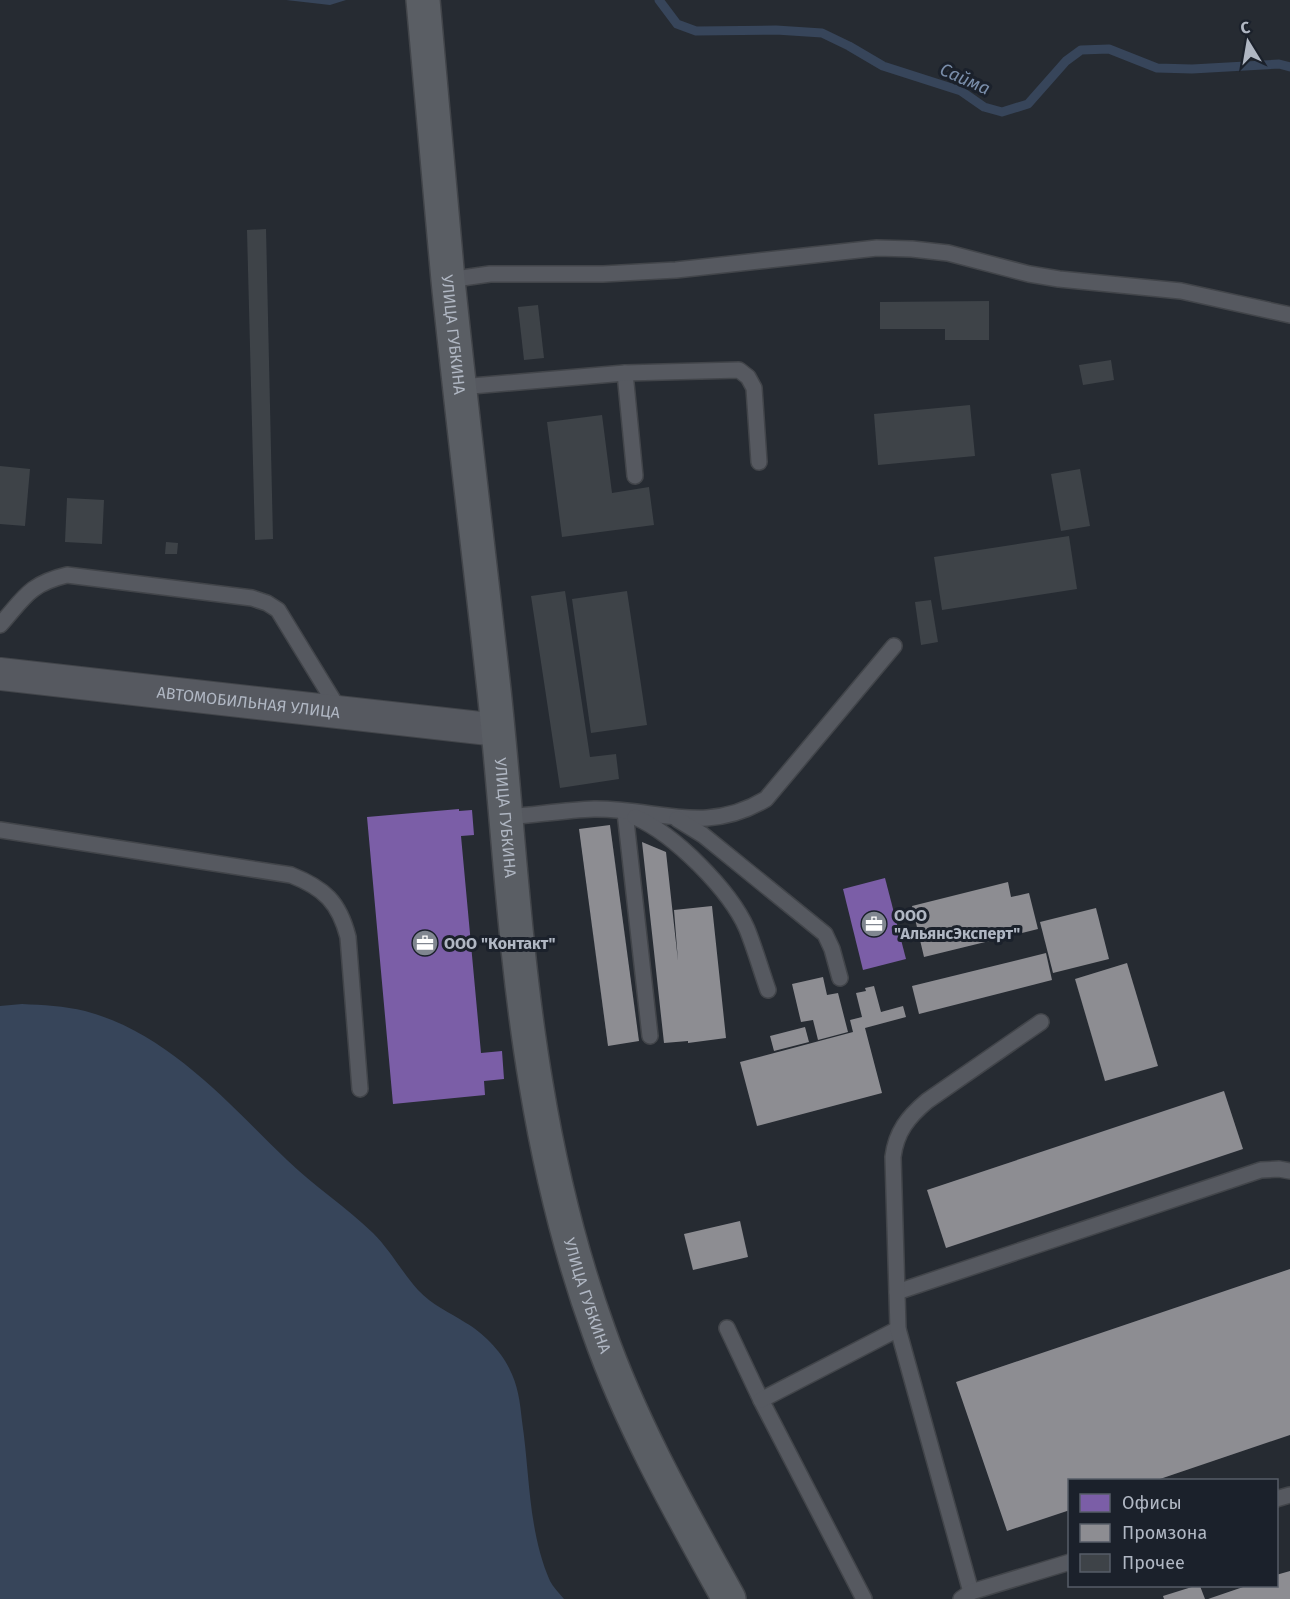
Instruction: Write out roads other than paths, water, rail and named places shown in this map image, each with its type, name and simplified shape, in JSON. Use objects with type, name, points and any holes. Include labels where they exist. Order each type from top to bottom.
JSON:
[{"type":"street","name":"УЛИЦА ГУБКИНА","points":[[423,0],[448,280],[498,730],[520,967],[535,1080],[550,1164],[599,1334],[623,1394],[646,1446],[729,1599]]},
{"type":"street","name":"АВТОМОБИЛЬНАЯ УЛИЦА","points":[[0,674],[498,730]]},
{"type":"lane","points":[[448,280],[490,274],[603,274],[676,270],[867,249],[912,249],[948,253],[1020,272],[1059,279],[1180,291],[1290,315]]},
{"type":"lane","points":[[460,387],[625,373],[739,370],[748,377],[754,388],[759,462]]},
{"type":"lane","points":[[625,373],[635,476]]},
{"type":"lane","points":[[0,625],[32,589],[48,580],[67,575],[252,598],[278,610],[341,713]]},
{"type":"lane","points":[[507,817],[594,809],[677,819],[706,818],[727,815],[752,807],[766,799],[894,646]]},
{"type":"lane","points":[[625,812],[646,821],[678,845],[730,902],[746,928],[768,990]]},
{"type":"lane","points":[[625,812],[650,1035]]},
{"type":"lane","points":[[677,819],[691,826],[825,934],[840,978]]},
{"type":"lane","points":[[0,830],[291,875],[312,884],[329,897],[343,917],[348,937],[360,1089]]},
{"type":"lane","points":[[1041,1022],[927,1101],[903,1126],[894,1145],[898,1329],[966,1595],[1068,1563]]},
{"type":"lane","points":[[897,1292],[1261,1170],[1279,1169],[1290,1172]]},
{"type":"lane","points":[[727,1328],[761,1400],[864,1599]]},
{"type":"lane","points":[[761,1400],[898,1329]]},
{"type":"water","points":[[286,0],[346,0],[330,5]]},
{"type":"water","points":[[22,1004],[85,1011],[115,1021],[143,1035],[170,1053],[219,1093],[297,1170],[373,1233],[423,1295],[491,1342],[506,1362],[517,1387],[537,1542],[550,1581],[564,1599],[0,1599],[0,1006]]},
{"type":"waterway","name":"Сайма","points":[[659,0],[677,24],[696,31],[776,30],[822,33],[883,66],[961,91],[984,107],[1002,112],[1028,104],[1066,61],[1081,50],[1109,49],[1157,68],[1192,69],[1279,64],[1290,67]]},
{"type":"place","name":"ООО \"АльянсЭксперт\"","points":[[874,924]]},
{"type":"place","name":"ООО \"Контакт\"","points":[[425,943]]}]
